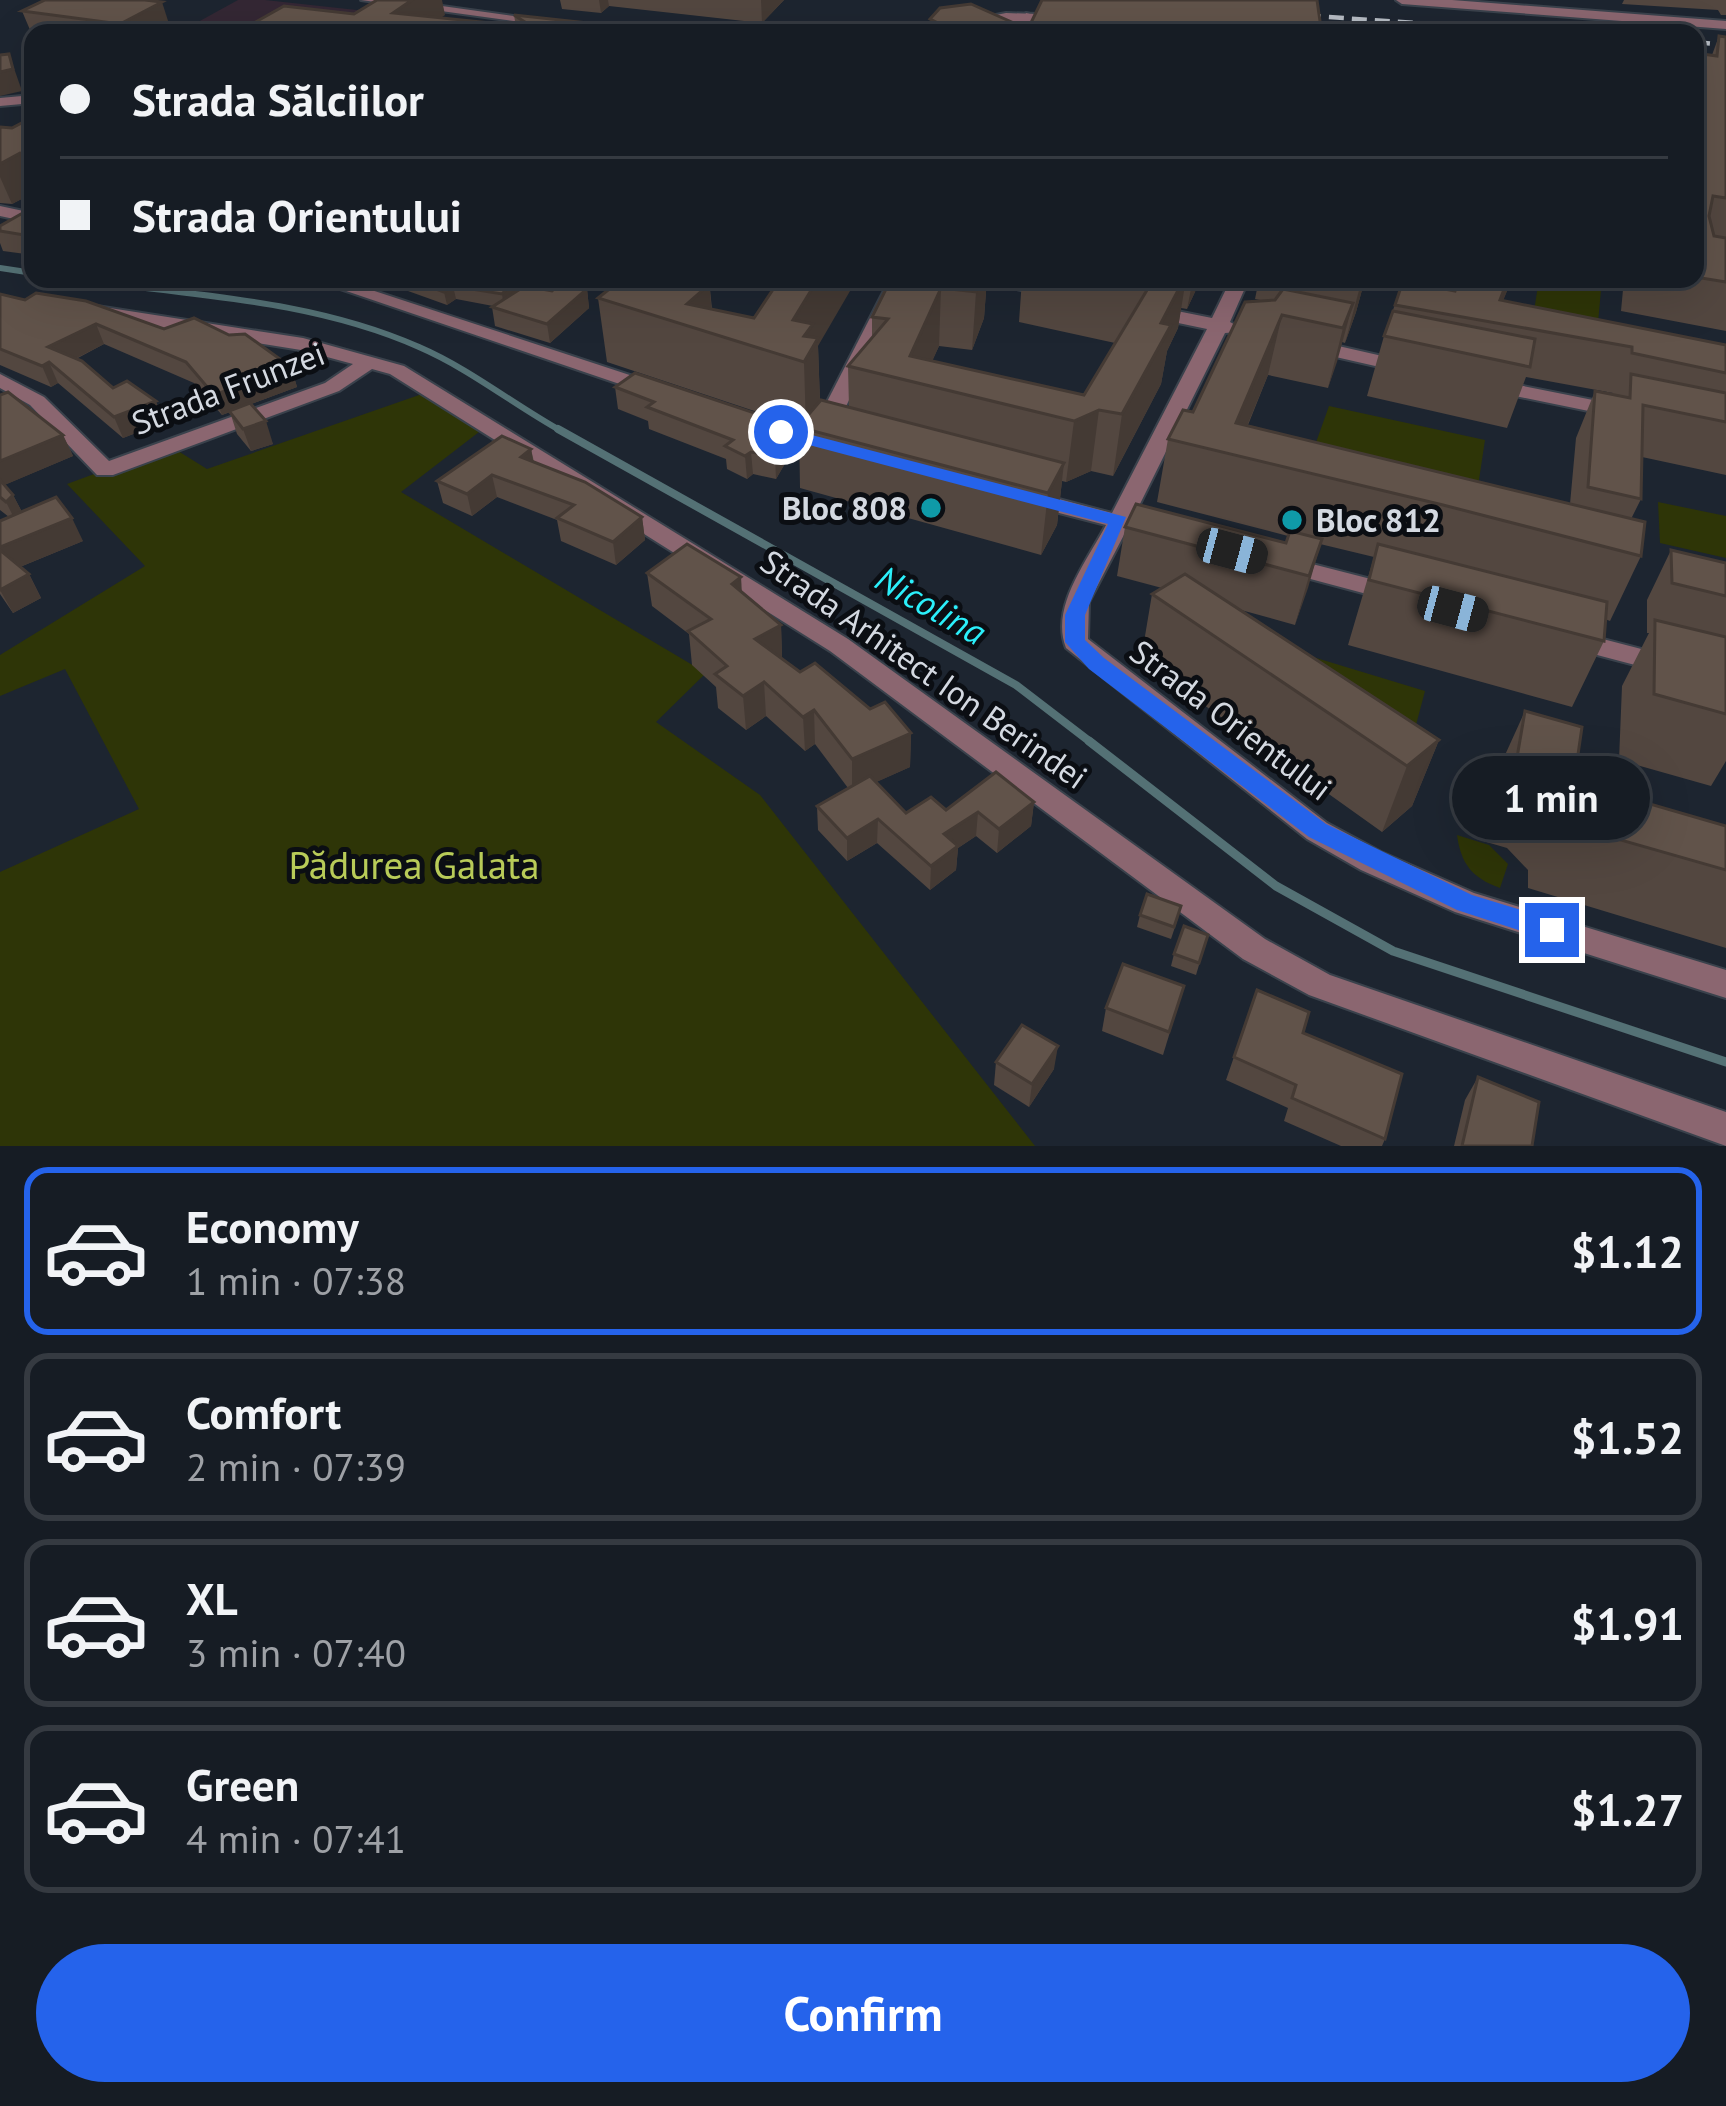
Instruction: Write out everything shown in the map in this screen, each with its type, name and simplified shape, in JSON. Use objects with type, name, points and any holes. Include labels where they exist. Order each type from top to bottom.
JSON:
[{"type":"street","points":[[367,0],[555,22]]},
{"type":"street","points":[[1402,0],[1726,25]]},
{"type":"street","points":[[975,24],[1031,16],[1094,21]]},
{"type":"street","points":[[1029,24],[1031,16]]},
{"type":"street","points":[[369,288],[391,292],[474,333],[674,396]]},
{"type":"street","points":[[814,442],[893,288]]},
{"type":"street","points":[[1038,288],[1087,298]]},
{"type":"street","name":"Strada Orientului","points":[[1236,288],[1075,615],[1075,642],[1096,664],[1317,831],[1371,861],[1466,903],[1726,984]]},
{"type":"street","points":[[1132,307],[1244,331]]},
{"type":"street","name":"Strada Arhitect Ion Berindei","points":[[79,309],[303,344],[370,362],[431,389],[839,645],[1254,949],[1320,986],[1726,1129]]},
{"type":"street","points":[[1291,342],[1420,370]]},
{"type":"street","name":"Strada Frunzei","points":[[0,380],[37,401],[105,470],[332,387],[370,362]]},
{"type":"street","points":[[1465,380],[1650,418]]},
{"type":"street","points":[[1006,492],[1184,538]]},
{"type":"street","points":[[1248,555],[1407,597]]},
{"type":"street","points":[[1545,634],[1726,680]]},
{"type":"shaded area","points":[[238,0],[265,0],[485,24],[194,24]]},
{"type":"green space","points":[[1538,288],[1601,288],[1598,323],[1534,311]]},
{"type":"green space","name":"Pădurea Galata","points":[[422,394],[479,432],[401,492],[706,673],[656,722],[760,795],[1035,1146],[0,1146],[0,872],[139,809],[65,669],[0,696],[0,655],[145,566],[67,484],[170,446],[207,469]]},
{"type":"green space","points":[[1329,406],[1485,440],[1471,533],[1299,490]]},
{"type":"green space","points":[[1658,502],[1726,516],[1726,558],[1660,543]]},
{"type":"green space","points":[[1313,657],[1425,691],[1408,755],[1302,684]]},
{"type":"green space","points":[[1457,835],[1489,845],[1508,864],[1500,888],[1470,869]]},
{"type":"building","points":[[45,0],[162,2],[120,24],[22,11]]},
{"type":"building","points":[[377,0],[412,0],[393,13],[482,22],[252,24],[284,6],[354,14]]},
{"type":"building","points":[[1042,0],[1317,0],[1320,24],[1030,24]]},
{"type":"building","points":[[971,4],[1016,24],[937,24],[930,19],[940,8]]},
{"type":"building","points":[[514,15],[598,24],[528,24]]},
{"type":"building","points":[[1719,36],[1726,37],[1726,198],[1713,196],[1709,216],[1714,236],[1726,238],[1726,282],[1704,278],[1704,54],[1717,56]]},
{"type":"building","points":[[9,54],[13,69],[0,72],[0,55]]},
{"type":"building","points":[[24,122],[24,154],[0,164],[0,127]]},
{"type":"building","points":[[24,214],[24,235],[0,231],[0,226]]},
{"type":"building","points":[[465,288],[508,288],[502,294]]},
{"type":"building","points":[[522,288],[587,289],[547,324],[492,307]]},
{"type":"building","points":[[611,288],[695,288],[703,290],[687,304],[754,318],[774,288],[813,288],[793,320],[813,324],[804,336],[818,338],[804,362],[598,298]]},
{"type":"building","points":[[886,288],[941,288],[910,356],[1084,395],[1147,290],[1137,288],[1179,288],[1161,323],[1171,325],[1122,414],[1099,410],[1074,421],[848,366],[888,319],[872,317]]},
{"type":"building","points":[[1401,288],[1505,288],[1500,300],[1726,345],[1726,373],[1632,353],[1632,347],[1395,305]]},
{"type":"building","points":[[1283,289],[1353,303],[1343,328],[1282,315],[1236,423],[1645,522],[1641,556],[1168,439],[1183,410],[1193,412],[1245,302],[1275,300]]},
{"type":"building","points":[[36,293],[86,301],[164,329],[194,318],[229,335],[245,334],[291,367],[214,395],[186,362],[96,324],[48,347],[82,361],[113,388],[127,381],[156,401],[114,417],[49,362],[42,366],[0,349],[0,294],[25,300]]},
{"type":"building","points":[[1393,311],[1535,339],[1530,367],[1384,336]]},
{"type":"building","points":[[635,373],[793,426],[775,456],[751,452],[745,456],[725,446],[733,440],[647,407],[654,402],[615,387]]},
{"type":"building","points":[[1631,374],[1726,393],[1726,422],[1643,405],[1641,499],[1588,487],[1595,391],[1630,398]]},
{"type":"building","points":[[8,392],[63,435],[0,461],[0,395]]},
{"type":"building","points":[[821,400],[1064,463],[1048,493],[798,427]]},
{"type":"building","points":[[250,403],[266,421],[243,429],[229,411]]},
{"type":"building","points":[[502,436],[531,449],[521,457],[585,482],[642,517],[613,542],[557,518],[574,505],[492,475],[467,494],[437,481]]},
{"type":"building","points":[[0,480],[13,495],[6,502],[0,497]]},
{"type":"building","points":[[56,497],[72,518],[0,547],[0,521]]},
{"type":"building","points":[[1136,504],[1286,543],[1290,531],[1322,539],[1309,576],[1125,527]]},
{"type":"building","points":[[687,544],[741,577],[732,584],[781,625],[755,639],[800,672],[815,663],[870,709],[885,702],[911,733],[852,759],[814,710],[803,717],[764,682],[743,696],[715,674],[727,666],[688,631],[711,619],[647,573]]},
{"type":"building","points":[[1378,544],[1607,602],[1604,641],[1369,580]]},
{"type":"building","points":[[0,550],[29,574],[0,590]]},
{"type":"building","points":[[1671,550],[1726,563],[1726,596],[1672,583]]},
{"type":"building","points":[[1185,574],[1439,740],[1407,766],[1152,594]]},
{"type":"building","points":[[1655,620],[1726,637],[1726,714],[1654,694]]},
{"type":"building","points":[[1525,711],[1582,727],[1574,782],[1726,826],[1726,870],[1561,823],[1562,804],[1538,782],[1514,775]]},
{"type":"building","points":[[996,772],[1034,802],[999,829],[978,812],[944,834],[958,846],[931,866],[878,819],[847,838],[817,806],[870,776],[906,813],[931,797],[946,810]]},
{"type":"building","points":[[1147,894],[1181,906],[1174,927],[1140,915]]},
{"type":"building","points":[[1184,926],[1208,935],[1199,963],[1174,954]]},
{"type":"building","points":[[1123,964],[1184,986],[1169,1032],[1106,1008]]},
{"type":"building","points":[[1257,990],[1309,1012],[1303,1033],[1402,1074],[1385,1139],[1292,1098],[1296,1085],[1234,1057]]},
{"type":"building","points":[[1022,1025],[1058,1046],[1032,1084],[996,1062]]},
{"type":"building","points":[[1478,1077],[1539,1102],[1532,1146],[1462,1146]]},
{"type":"waterway","name":"Nicolina","points":[[0,268],[24,272]]},
{"type":"waterway","name":"Nicolina","points":[[145,288],[249,301],[378,331],[456,366],[559,430]]},
{"type":"waterway","name":"Nicolina","points":[[559,430],[1016,685],[1093,744]]},
{"type":"waterway","name":"Nicolina","points":[[559,430],[563,432]]},
{"type":"waterway","name":"Nicolina","points":[[1089,741],[1276,886],[1393,951],[1726,1062]]},
{"type":"railway","points":[[1283,14],[1431,24]]},
{"type":"railway","points":[[1704,43],[1726,45]]},
{"type":"place","name":"Bloc 808","points":[[931,508]]},
{"type":"place","name":"Bloc 812","points":[[1292,520]]},
{"type":"route","points":[[781,432],[1119,521],[1077,602],[1075,642],[1096,664],[1317,831],[1466,903],[1552,930]]}]
